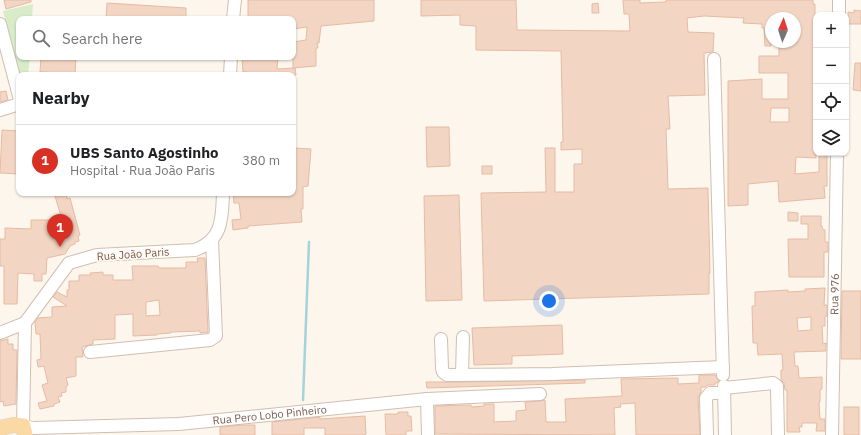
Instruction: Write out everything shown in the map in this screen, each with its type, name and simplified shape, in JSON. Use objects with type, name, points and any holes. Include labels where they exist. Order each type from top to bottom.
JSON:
[{"type":"main road","name":"Rua Pero Lobo Pinheiro","points":[[0,428],[14,425],[24,431]]},
{"type":"street","points":[[233,16],[235,0]]},
{"type":"street","points":[[839,12],[840,0]]},
{"type":"street","points":[[0,24],[16,85]]},
{"type":"street","points":[[230,72],[231,60]]},
{"type":"street","points":[[714,60],[725,435]]},
{"type":"street","points":[[0,110],[16,105]]},
{"type":"street","name":"Rua 976","points":[[832,435],[837,156]]},
{"type":"street","points":[[90,352],[210,340],[216,336],[212,240],[222,219],[223,196]]},
{"type":"street","name":"Rua João Paris","points":[[25,323],[69,263],[97,255],[195,250],[205,246],[212,240]]},
{"type":"street","points":[[0,333],[25,323],[24,431]]},
{"type":"street","points":[[462,375],[463,337]]},
{"type":"street","points":[[441,339],[442,368],[447,375],[552,374],[773,383],[777,386],[778,435]]},
{"type":"street","points":[[707,435],[706,398],[724,381]]},
{"type":"street","name":"Rua Pero Lobo Pinheiro","points":[[24,431],[33,428],[179,424],[427,399],[540,394]]},
{"type":"street","points":[[427,399],[428,435]]},
{"type":"green space","points":[[33,4],[32,16],[16,16],[16,60],[30,60],[28,72],[18,72],[3,11]]},
{"type":"building","points":[[4,0],[31,0],[31,2],[6,9]]},
{"type":"building","points":[[248,0],[374,0],[374,21],[321,26],[319,43],[317,43],[318,48],[316,48],[316,66],[293,68],[293,60],[296,60],[296,42],[306,40],[307,27],[296,29],[296,16],[248,16]]},
{"type":"building","points":[[421,0],[516,0],[517,30],[630,31],[629,14],[624,14],[623,0],[640,0],[640,3],[666,2],[666,0],[813,0],[813,4],[815,4],[815,12],[813,12],[813,156],[816,156],[816,158],[796,157],[795,174],[819,172],[819,156],[827,156],[827,186],[824,186],[825,198],[779,202],[778,181],[748,184],[748,205],[728,206],[728,81],[762,79],[762,99],[788,99],[788,73],[759,73],[759,56],[779,56],[779,48],[801,48],[801,12],[765,12],[765,46],[764,28],[762,28],[762,24],[743,23],[744,18],[704,16],[687,18],[688,32],[714,33],[713,52],[704,53],[705,95],[668,96],[670,129],[666,129],[668,189],[708,188],[709,294],[484,301],[481,193],[546,192],[545,148],[555,148],[555,192],[574,192],[574,164],[582,164],[582,149],[561,150],[561,142],[563,142],[561,51],[476,50],[476,26],[460,25],[460,15],[421,16]],"holes":[[[771,108],[789,108],[789,122],[770,122]]]},
{"type":"building","points":[[107,3],[186,8],[186,16],[106,16]]},
{"type":"building","points":[[598,3],[599,13],[592,13],[592,4]]},
{"type":"building","points":[[854,10],[861,11],[861,24],[849,24],[849,12],[854,13]]},
{"type":"building","points":[[41,60],[76,60],[75,72],[40,72]]},
{"type":"building","points":[[242,60],[278,60],[277,69],[295,68],[296,72],[247,72],[243,72]]},
{"type":"building","points":[[855,63],[861,63],[861,91],[853,90]]},
{"type":"building","points":[[6,91],[8,100],[0,102],[0,92]]},
{"type":"building","points":[[426,127],[449,127],[450,166],[427,167]]},
{"type":"building","points":[[2,130],[16,131],[16,174],[0,173]]},
{"type":"building","points":[[296,148],[311,149],[308,186],[303,187],[303,209],[301,209],[302,222],[248,226],[248,228],[233,230],[232,220],[241,219],[239,203],[234,203],[233,196],[296,196]]},
{"type":"building","points":[[482,166],[492,166],[492,174],[482,174]]},
{"type":"building","points":[[459,195],[462,300],[426,301],[424,196]]},
{"type":"building","points":[[55,196],[66,196],[67,199],[70,198],[80,235],[78,236],[79,241],[70,246],[65,254],[47,258],[46,274],[42,274],[42,281],[34,281],[34,274],[18,273],[17,304],[4,304],[4,266],[0,266],[0,239],[5,239],[5,228],[31,229],[31,220],[60,220],[59,217],[61,216]]},
{"type":"building","points":[[788,212],[798,213],[798,221],[788,221]]},
{"type":"building","points":[[801,216],[821,216],[821,226],[823,230],[825,230],[825,242],[828,242],[828,252],[824,252],[824,277],[789,277],[788,239],[808,239],[808,224],[801,224]]},
{"type":"building","points":[[197,258],[205,258],[208,332],[171,332],[157,335],[133,336],[133,314],[115,315],[115,339],[93,340],[93,344],[82,347],[83,357],[76,357],[76,376],[66,378],[68,385],[66,387],[66,392],[61,393],[62,396],[58,397],[60,402],[54,404],[54,406],[40,409],[38,403],[47,401],[42,385],[48,383],[44,366],[38,367],[37,360],[41,359],[40,334],[36,334],[35,322],[38,318],[52,317],[52,307],[67,306],[53,297],[57,292],[67,297],[69,281],[79,281],[79,275],[91,275],[90,273],[103,272],[103,275],[113,275],[113,280],[133,280],[132,266],[186,268],[186,262],[198,262]],"holes":[[[159,300],[160,315],[146,316],[146,302]]]},
{"type":"building","points":[[825,288],[824,305],[827,305],[827,316],[825,316],[825,326],[822,326],[823,344],[826,343],[826,351],[794,352],[795,366],[798,366],[799,378],[822,377],[822,389],[820,390],[819,402],[820,419],[825,419],[825,431],[816,431],[817,423],[802,423],[802,427],[799,427],[800,432],[787,432],[787,390],[785,390],[784,383],[781,380],[781,370],[783,370],[782,354],[758,355],[757,343],[753,343],[752,306],[755,306],[755,292],[788,290],[788,292],[805,291],[805,289]],"holes":[[[811,317],[811,330],[798,331],[797,318]]]},
{"type":"building","points":[[842,291],[861,291],[861,359],[841,359]]},
{"type":"building","points":[[562,325],[563,354],[512,356],[512,364],[474,365],[472,328]]},
{"type":"building","points":[[8,339],[8,344],[13,344],[13,350],[17,350],[16,404],[4,406],[3,401],[0,402],[0,341]]},
{"type":"building","points":[[699,375],[715,375],[719,381],[715,383],[715,385],[701,387],[701,392],[698,398],[700,435],[636,435],[635,403],[620,404],[621,407],[614,408],[615,435],[435,434],[435,406],[471,405],[472,407],[484,406],[484,404],[494,404],[494,422],[516,421],[516,411],[526,410],[525,402],[545,400],[546,422],[566,422],[565,399],[622,396],[621,379],[678,378],[678,384],[699,383]]},
{"type":"building","points":[[585,380],[585,383],[427,388],[426,382],[462,382]]},
{"type":"building","points":[[844,407],[859,407],[859,435],[844,435]]},
{"type":"building","points":[[398,412],[408,412],[408,416],[411,416],[412,431],[406,431],[406,435],[386,435],[385,414],[398,414]]},
{"type":"building","points":[[365,416],[366,434],[363,435],[325,435],[325,428],[304,428],[304,435],[272,435],[272,422],[320,417],[320,419]]},
{"type":"building","points":[[255,425],[255,435],[220,435],[220,427]]},
{"type":"waterway","points":[[303,400],[309,242]]},
{"type":"place","name":"UBS Santo Agostinho","points":[[60,247]]}]
